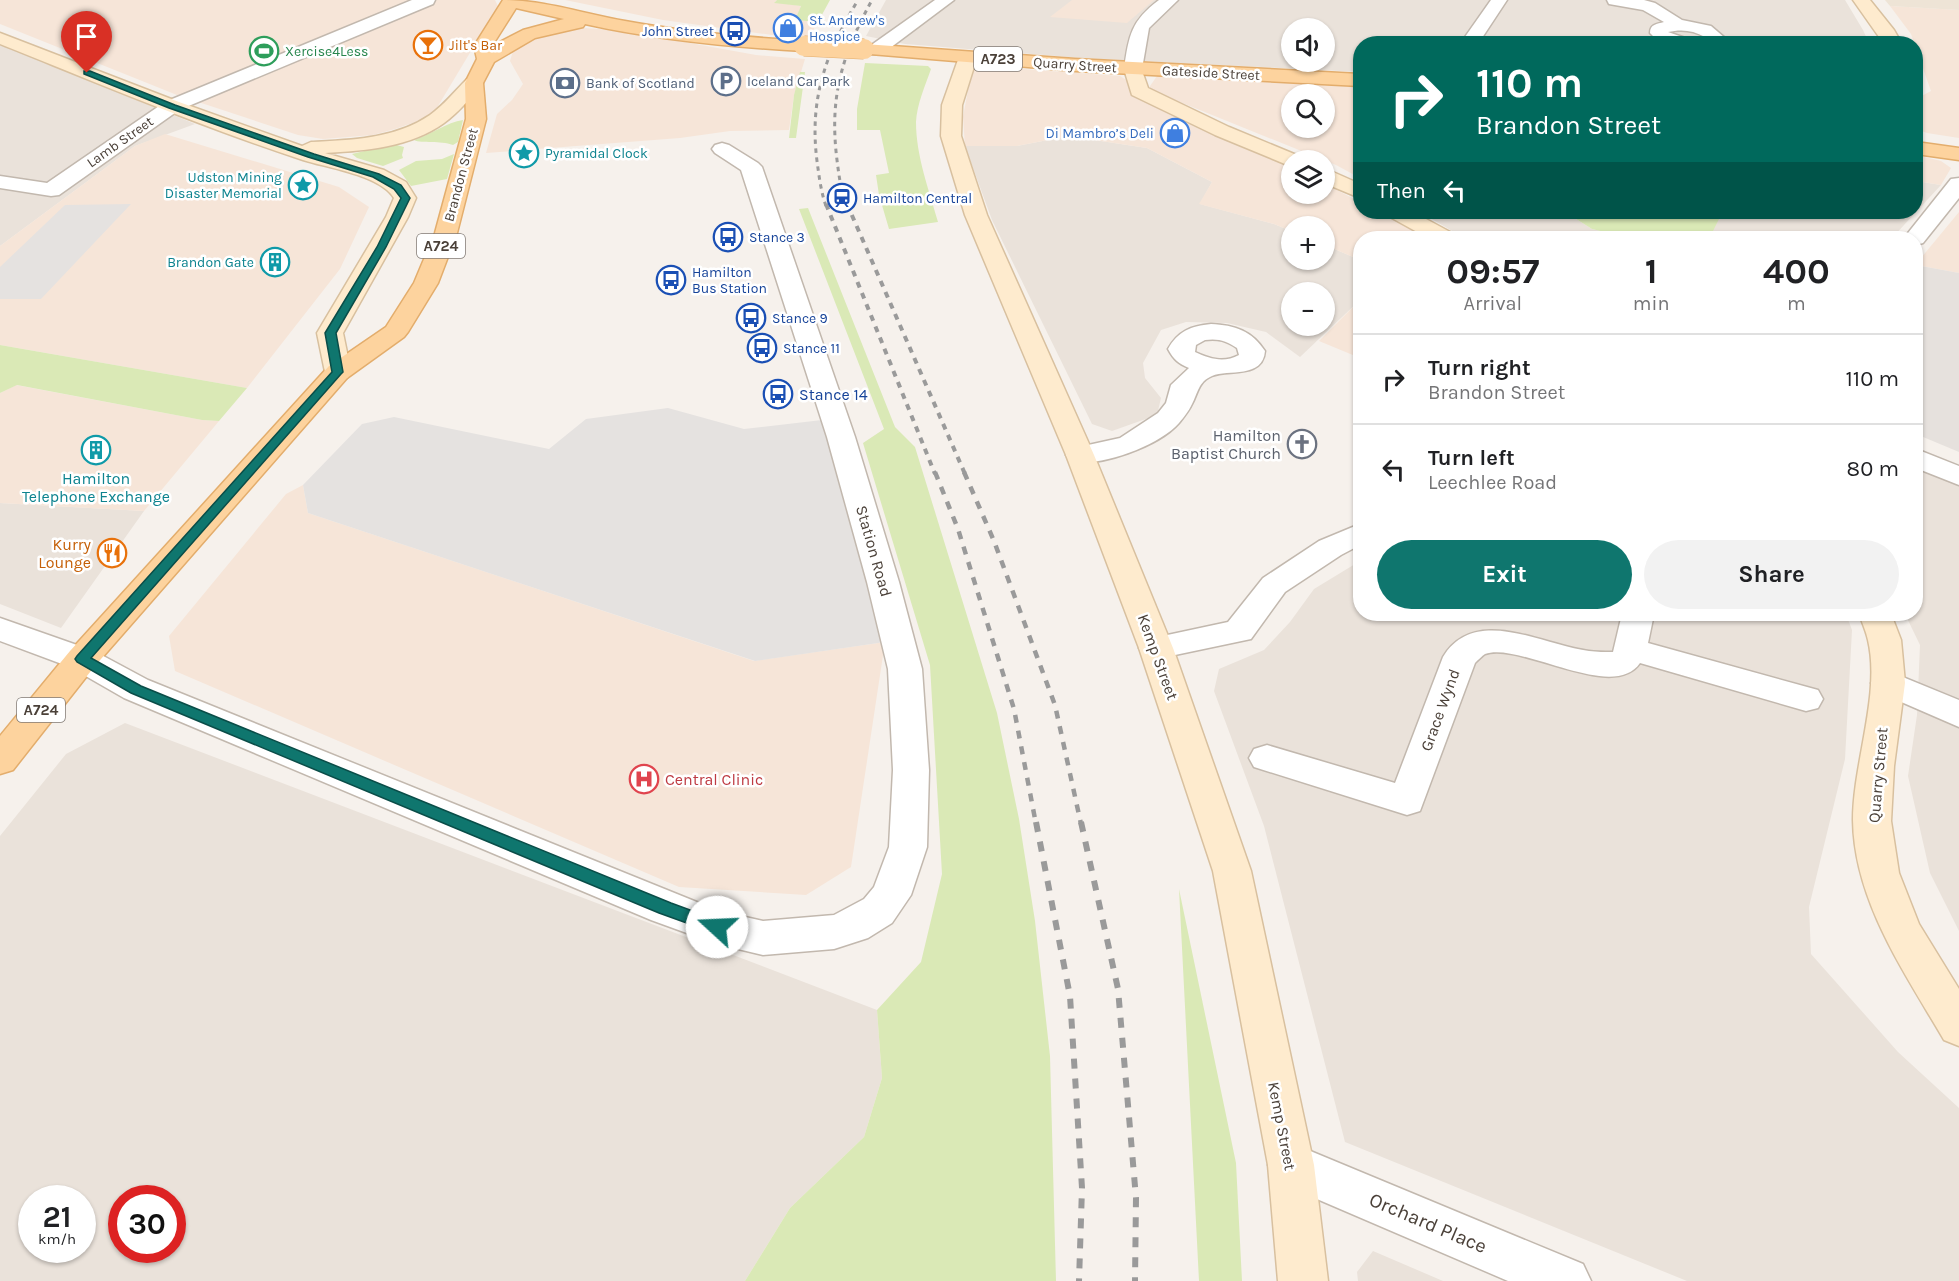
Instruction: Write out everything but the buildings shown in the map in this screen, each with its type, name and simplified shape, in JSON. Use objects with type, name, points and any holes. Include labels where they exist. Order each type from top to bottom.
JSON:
[{"type":"main road","name":"Quarry Street","points":[[512,0],[594,22],[726,41],[870,49],[1133,69]]},
{"type":"main road","name":"Brandon Street","points":[[486,59],[483,46],[512,0]]},
{"type":"main road","name":"Quarry Street","points":[[540,0],[566,8],[684,34]]},
{"type":"main road","name":"Brandon Street","points":[[82,659],[338,372],[395,332],[426,283],[446,233],[476,119],[474,83],[486,59],[509,42],[530,32],[552,26],[594,22]]},
{"type":"main road","name":"Gateside Street","points":[[1133,69],[1353,80]]},
{"type":"main road","points":[[1923,149],[1959,154]]},
{"type":"main road","name":"A724","points":[[0,761],[82,659]]},
{"type":"street","name":"Lamb Street","points":[[0,182],[51,190],[172,106],[427,0]]},
{"type":"street","points":[[870,49],[946,0]]},
{"type":"street","points":[[1133,69],[1139,28],[1146,18],[1170,0]]},
{"type":"street","points":[[1474,36],[1499,0]]},
{"type":"street","points":[[1615,0],[1645,4],[1664,12],[1678,25]]},
{"type":"street","points":[[1862,0],[1889,36]]},
{"type":"street","points":[[1663,36],[1659,33],[1659,29],[1678,25],[1692,26],[1713,33],[1715,36]]},
{"type":"street","points":[[0,38],[172,106],[376,176],[398,187],[405,198],[382,247],[330,333],[338,372]]},
{"type":"street","name":"Kemp Street","points":[[968,57],[952,105],[951,136],[976,215],[1080,455],[1156,648],[1232,872],[1291,1165],[1303,1281]]},
{"type":"street","name":"Quarry Street","points":[[1133,69],[1139,91],[1222,131],[1281,155]]},
{"type":"street","points":[[295,148],[352,145],[399,136],[429,124],[447,111],[474,83]]},
{"type":"street","name":"Station Road","points":[[0,628],[82,659],[136,689],[665,908],[717,927],[763,938],[818,934],[854,926],[878,911],[891,895],[908,847],[911,770],[905,669],[883,582],[841,437],[751,167],[722,149]]},
{"type":"street","points":[[1335,180],[1353,188]]},
{"type":"street","points":[[1921,231],[1959,184]]},
{"type":"street","points":[[1410,219],[1432,231]]},
{"type":"street","points":[[1080,455],[1129,444],[1168,419],[1179,404],[1184,385],[1207,367]]},
{"type":"street","points":[[1923,461],[1959,476]]},
{"type":"street","points":[[1156,648],[1239,631],[1274,585],[1353,536]]},
{"type":"street","points":[[1636,621],[1630,649],[1806,699]]},
{"type":"street","name":"Quarry Street","points":[[1878,621],[1885,640],[1888,683],[1876,766],[1872,821],[1880,873],[1901,930],[1959,1027]]},
{"type":"street","name":"Grace Wynd","points":[[1267,758],[1407,801],[1460,657],[1476,644],[1501,641],[1589,663],[1622,664],[1630,649]]},
{"type":"street","points":[[1888,683],[1959,714]]},
{"type":"street","name":"Orchard Place","points":[[1291,1165],[1566,1281]]},
{"type":"shaded area","points":[[0,0],[495,0],[498,6],[435,111],[418,121],[373,135],[323,139],[298,135],[177,95],[0,24]]},
{"type":"shaded area","points":[[565,0],[777,0],[775,2],[801,6],[796,20],[818,22],[809,37],[772,35],[663,20]]},
{"type":"shaded area","points":[[886,0],[1845,0],[1866,36],[1353,36],[1353,72],[1335,71],[1335,18],[1281,18],[1281,68],[1081,58],[905,44],[866,36]]},
{"type":"shaded area","points":[[1072,0],[1154,0],[1127,23],[1050,17]]},
{"type":"shaded area","points":[[1885,0],[1959,0],[1959,10],[1890,6]]},
{"type":"shaded area","points":[[1890,6],[1959,10],[1959,138],[1923,132],[1923,95],[1931,91],[1923,68],[1923,36],[1912,36]]},
{"type":"shaded area","points":[[583,28],[618,30],[756,55],[805,59],[794,95],[789,130],[730,131],[680,138],[486,153],[497,114],[512,100],[523,84],[510,61],[513,51],[521,44],[540,35]]},
{"type":"shaded area","points":[[0,44],[195,124],[135,146],[0,246]]},
{"type":"shaded area","points":[[981,66],[1120,76],[1128,81],[1132,94],[1281,163],[1281,204],[1335,204],[1335,189],[1353,198],[1353,219],[1393,219],[1414,231],[1353,231],[1353,257],[1335,249],[1335,216],[1281,216],[1281,227],[1199,204],[1212,182],[1147,148],[1068,136],[1017,146],[965,146],[963,117],[972,69]]},
{"type":"shaded area","points":[[1157,76],[1319,84],[1281,84],[1281,138],[1335,138],[1335,85],[1353,86],[1353,174],[1335,165],[1335,150],[1299,150],[1148,89]]},
{"type":"shaded area","points":[[165,134],[339,187],[369,207],[340,269],[247,388],[0,345],[0,246],[135,146]]},
{"type":"shaded area","points":[[1068,136],[1147,148],[1212,182],[1200,204],[1281,227],[1281,270],[1335,270],[1335,249],[1353,257],[1353,307],[1335,324],[1335,282],[1281,282],[1281,336],[1322,336],[1300,357],[1266,332],[1227,323],[1186,322],[1161,330],[1143,363],[1145,378],[1161,398],[1157,415],[1112,431],[1092,424],[992,220],[965,146],[1017,146]]},
{"type":"shaded area","points":[[1923,157],[1941,161],[1951,168],[1941,185],[1923,182]]},
{"type":"shaded area","points":[[1923,182],[1941,185],[1923,204]]},
{"type":"shaded area","points":[[131,204],[41,299],[0,299],[0,267],[65,205]]},
{"type":"shaded area","points":[[1959,212],[1959,273],[1923,266],[1923,256]]},
{"type":"shaded area","points":[[1432,219],[1576,219],[1592,229],[1600,231],[1452,231]]},
{"type":"shaded area","points":[[1696,219],[1910,219],[1898,231],[1707,231]]},
{"type":"shaded area","points":[[1923,266],[1959,273],[1959,452],[1923,437]]},
{"type":"shaded area","points":[[1353,307],[1353,355],[1319,341],[1324,336],[1335,336],[1335,325]]},
{"type":"shaded area","points":[[16,385],[202,420],[219,421],[144,511],[0,503],[0,393]]},
{"type":"shaded area","points":[[668,408],[744,429],[822,420],[885,642],[755,661],[308,513],[303,485],[362,424],[394,417],[549,449],[586,419]]},
{"type":"shaded area","points":[[1923,466],[1959,481],[1959,931],[1930,873],[1908,776],[1917,715],[1920,645],[1908,621],[1923,621]]},
{"type":"shaded area","points":[[303,485],[308,513],[754,661],[885,642],[851,867],[806,895],[679,887],[175,671],[169,636],[286,494]]},
{"type":"shaded area","points":[[0,503],[144,511],[61,628],[0,604]]},
{"type":"shaded area","points":[[1353,565],[1353,621],[1849,621],[1852,630],[1845,759],[1809,907],[1811,954],[1898,1052],[1959,1108],[1959,1281],[1687,1281],[1345,1142],[1264,826],[1214,691],[1219,669],[1264,650],[1290,622],[1314,589]]},
{"type":"shaded area","points":[[125,723],[877,1010],[882,1078],[864,1137],[790,1208],[745,1281],[0,1281],[0,836],[66,754]]},
{"type":"shaded area","points":[[1373,1251],[1443,1281],[1358,1281],[1357,1272]]},
{"type":"green space","points":[[777,0],[830,0],[818,22],[795,20],[801,6],[774,3]]},
{"type":"green space","points":[[865,63],[928,66],[931,69],[916,122],[918,147],[938,222],[889,229],[876,175],[889,173],[880,130],[857,130],[857,109]]},
{"type":"green space","points":[[800,72],[805,72],[796,138],[789,138],[794,95]]},
{"type":"green space","points":[[463,120],[458,142],[453,145],[414,140],[451,123]]},
{"type":"green space","points":[[393,144],[404,147],[403,158],[383,166],[357,158],[352,154]]},
{"type":"green space","points":[[454,154],[447,179],[411,186],[399,170],[416,161],[442,159]]},
{"type":"green space","points":[[808,208],[895,427],[915,447],[997,713],[1019,819],[1035,921],[1050,1056],[1056,1281],[745,1281],[790,1208],[864,1137],[882,1078],[877,1010],[921,962],[942,874],[930,665],[863,443],[884,429],[799,209]]},
{"type":"green space","points":[[1576,219],[1719,219],[1713,231],[1600,231],[1592,229]]},
{"type":"green space","points":[[0,345],[247,388],[219,421],[202,420],[17,385],[0,393]]},
{"type":"green space","points":[[1179,889],[1236,1163],[1242,1281],[1199,1281]]},
{"type":"railway","points":[[826,206],[819,178],[815,138],[818,96],[829,58],[858,0]]},
{"type":"railway","points":[[847,206],[837,160],[835,137],[837,96],[846,58],[872,0]]},
{"type":"railway","points":[[826,204],[935,474]]},
{"type":"railway","points":[[847,204],[965,474]]},
{"type":"railway","points":[[935,472],[958,529],[1014,709],[1036,824]]},
{"type":"railway","points":[[964,472],[994,541],[1055,705],[1081,824]]},
{"type":"railway","points":[[1036,822],[1070,996],[1082,1188],[1079,1281]]},
{"type":"railway","points":[[1081,822],[1118,989],[1136,1198],[1135,1281]]},
{"type":"place","name":"St. Andrew's Hospice","points":[[788,28]]},
{"type":"place","name":"John Street","points":[[735,31]]},
{"type":"place","name":"Jilt's Bar","points":[[428,45]]},
{"type":"place","name":"Xercise4Less","points":[[264,51]]},
{"type":"place","name":"Iceland Car Park","points":[[726,81]]},
{"type":"place","name":"Bank of Scotland","points":[[565,83]]},
{"type":"place","name":"Di Mambro’s Deli","points":[[1175,133]]},
{"type":"place","name":"Pyramidal Clock","points":[[524,153]]},
{"type":"place","name":"Udston Mining Disaster Memorial","points":[[303,185]]},
{"type":"place","name":"Hamilton Central","points":[[842,198]]},
{"type":"place","name":"Stance 3","points":[[728,237]]},
{"type":"place","name":"Brandon Gate","points":[[275,262]]},
{"type":"place","name":"Hamilton Bus Station","points":[[671,280]]},
{"type":"place","name":"Stance 9","points":[[751,318]]},
{"type":"place","name":"Stance 11","points":[[762,348]]},
{"type":"place","name":"Stance 14","points":[[778,394]]},
{"type":"place","name":"Hamilton Baptist Church","points":[[1302,444]]},
{"type":"place","name":"Hamilton Telephone Exchange","points":[[96,450]]},
{"type":"place","name":"Kurry Lounge","points":[[112,553]]},
{"type":"place","name":"Central Clinic","points":[[644,779]]},
{"type":"route","points":[[87,73],[172,106],[295,148],[311,156],[376,176],[398,187],[405,198],[382,247],[330,333],[338,372],[82,659],[136,689],[665,908],[717,927]]}]
